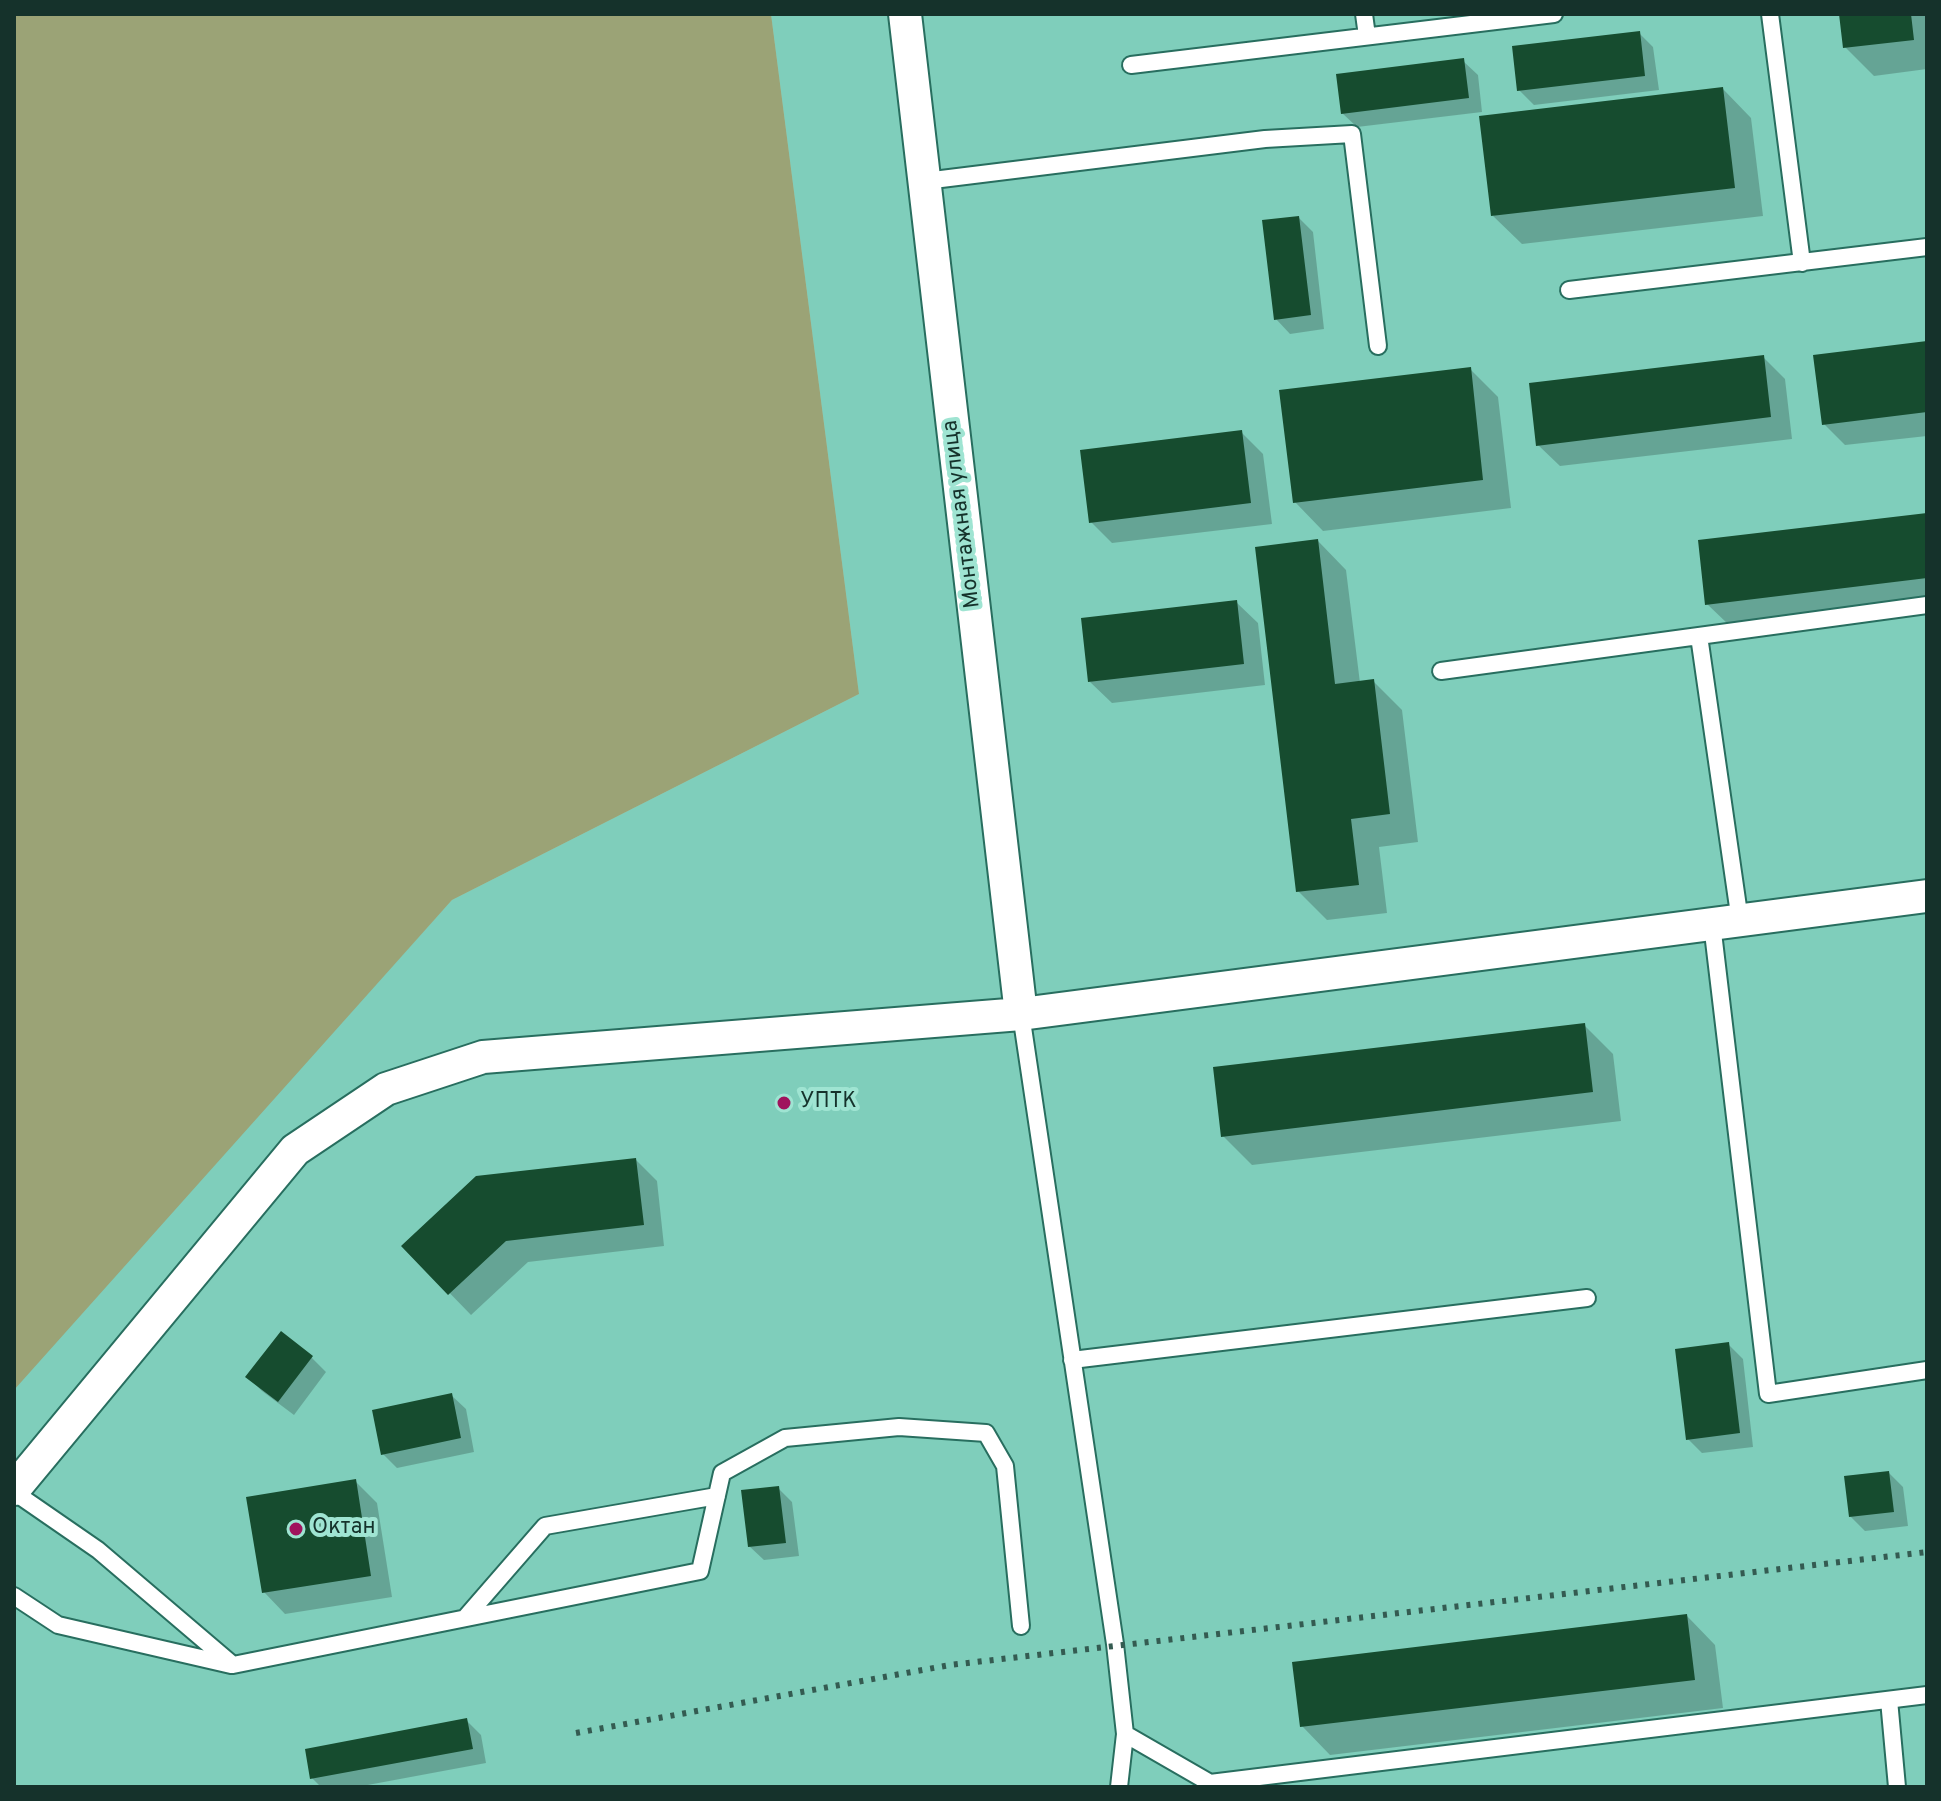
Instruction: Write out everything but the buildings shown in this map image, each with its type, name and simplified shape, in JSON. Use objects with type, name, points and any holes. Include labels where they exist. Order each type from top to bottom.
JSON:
[{"type":"street","name":"Монтажная улица","points":[[905,14],[1021,1014]]},
{"type":"street","points":[[14,1490],[295,1150],[386,1089],[483,1057],[1021,1014],[1927,896]]},
{"type":"lane","points":[[1364,14],[1367,36]]},
{"type":"lane","points":[[1131,65],[1554,14]]},
{"type":"lane","points":[[1770,14],[1802,263]]},
{"type":"lane","points":[[925,181],[1265,139],[1352,134],[1378,346]]},
{"type":"lane","points":[[1569,290],[1927,247]]},
{"type":"lane","points":[[1441,671],[1927,605]]},
{"type":"lane","points":[[1699,636],[1768,1394],[1927,1370]]},
{"type":"lane","points":[[1021,1014],[1115,1644],[1125,1734],[1119,1787]]},
{"type":"lane","points":[[1072,1360],[1587,1298]]},
{"type":"lane","points":[[14,1596],[58,1625],[233,1665],[700,1571],[722,1473],[785,1438],[899,1427],[986,1433],[1005,1466],[1021,1626]]},
{"type":"lane","points":[[14,1490],[98,1550],[233,1665]]},
{"type":"lane","points":[[465,1618],[545,1526],[717,1496]]},
{"type":"lane","points":[[1125,1734],[1210,1783],[1305,1779],[1927,1695]]},
{"type":"lane","points":[[1889,1700],[1897,1787]]},
{"type":"shaded area","points":[[14,14],[771,14],[859,694],[452,900],[14,1390]]},
{"type":"shaded area","points":[[771,14],[1927,14],[1927,1787],[14,1787],[14,1381],[452,900],[859,694]]},
{"type":"railway","points":[[576,1733],[950,1665],[1927,1552]]},
{"type":"place","name":"УПТК","points":[[784,1103]]},
{"type":"place","name":"Октан","points":[[296,1529]]}]
